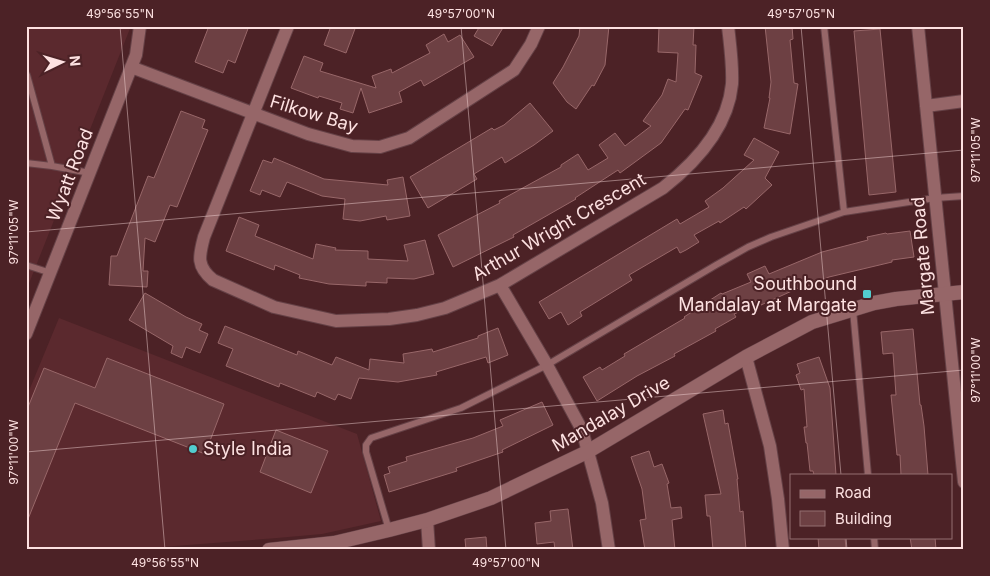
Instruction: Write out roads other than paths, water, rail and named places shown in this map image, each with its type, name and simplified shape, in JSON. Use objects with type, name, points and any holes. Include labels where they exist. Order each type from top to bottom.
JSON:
[{"type":"street","name":"Wyatt Road","points":[[26,334],[30,311],[51,273],[136,55],[140,26]]},
{"type":"street","name":"Arthur Wright Crescent","points":[[288,26],[204,237],[200,254],[201,266],[204,273],[212,280],[274,307],[336,321],[389,320],[445,308],[500,285],[663,188],[683,172],[713,137],[729,101],[732,84],[732,63],[728,26]]},
{"type":"street","name":"Filkow Bay","points":[[131,67],[308,134],[352,146],[380,147],[409,138],[514,70],[532,44],[539,26]]},
{"type":"street","name":"Margate Road","points":[[918,26],[964,482]]},
{"type":"street","points":[[926,106],[964,101]]},
{"type":"street","points":[[500,285],[547,365],[582,430],[602,503],[608,550]]},
{"type":"street","name":"Mandalay Drive","points":[[269,550],[334,543],[427,520],[491,498],[587,452],[746,357],[812,322],[853,308],[896,299],[964,292]]},
{"type":"street","points":[[746,357],[770,446],[783,550]]},
{"type":"street","points":[[427,520],[429,550]]},
{"type":"lane","points":[[824,26],[844,212]]},
{"type":"lane","points":[[28,75],[52,166]]},
{"type":"lane","points":[[26,163],[90,173]]},
{"type":"lane","points":[[389,530],[366,452],[366,445],[371,438],[461,408],[547,365],[748,247],[771,237],[844,212],[935,198],[964,196]]},
{"type":"lane","points":[[26,265],[51,273]]},
{"type":"lane","points":[[853,308],[868,474]]},
{"type":"place","name":"Southbound Mandalay at Margate","points":[[867,294]]},
{"type":"place","name":"Style India","points":[[193,449]]}]
